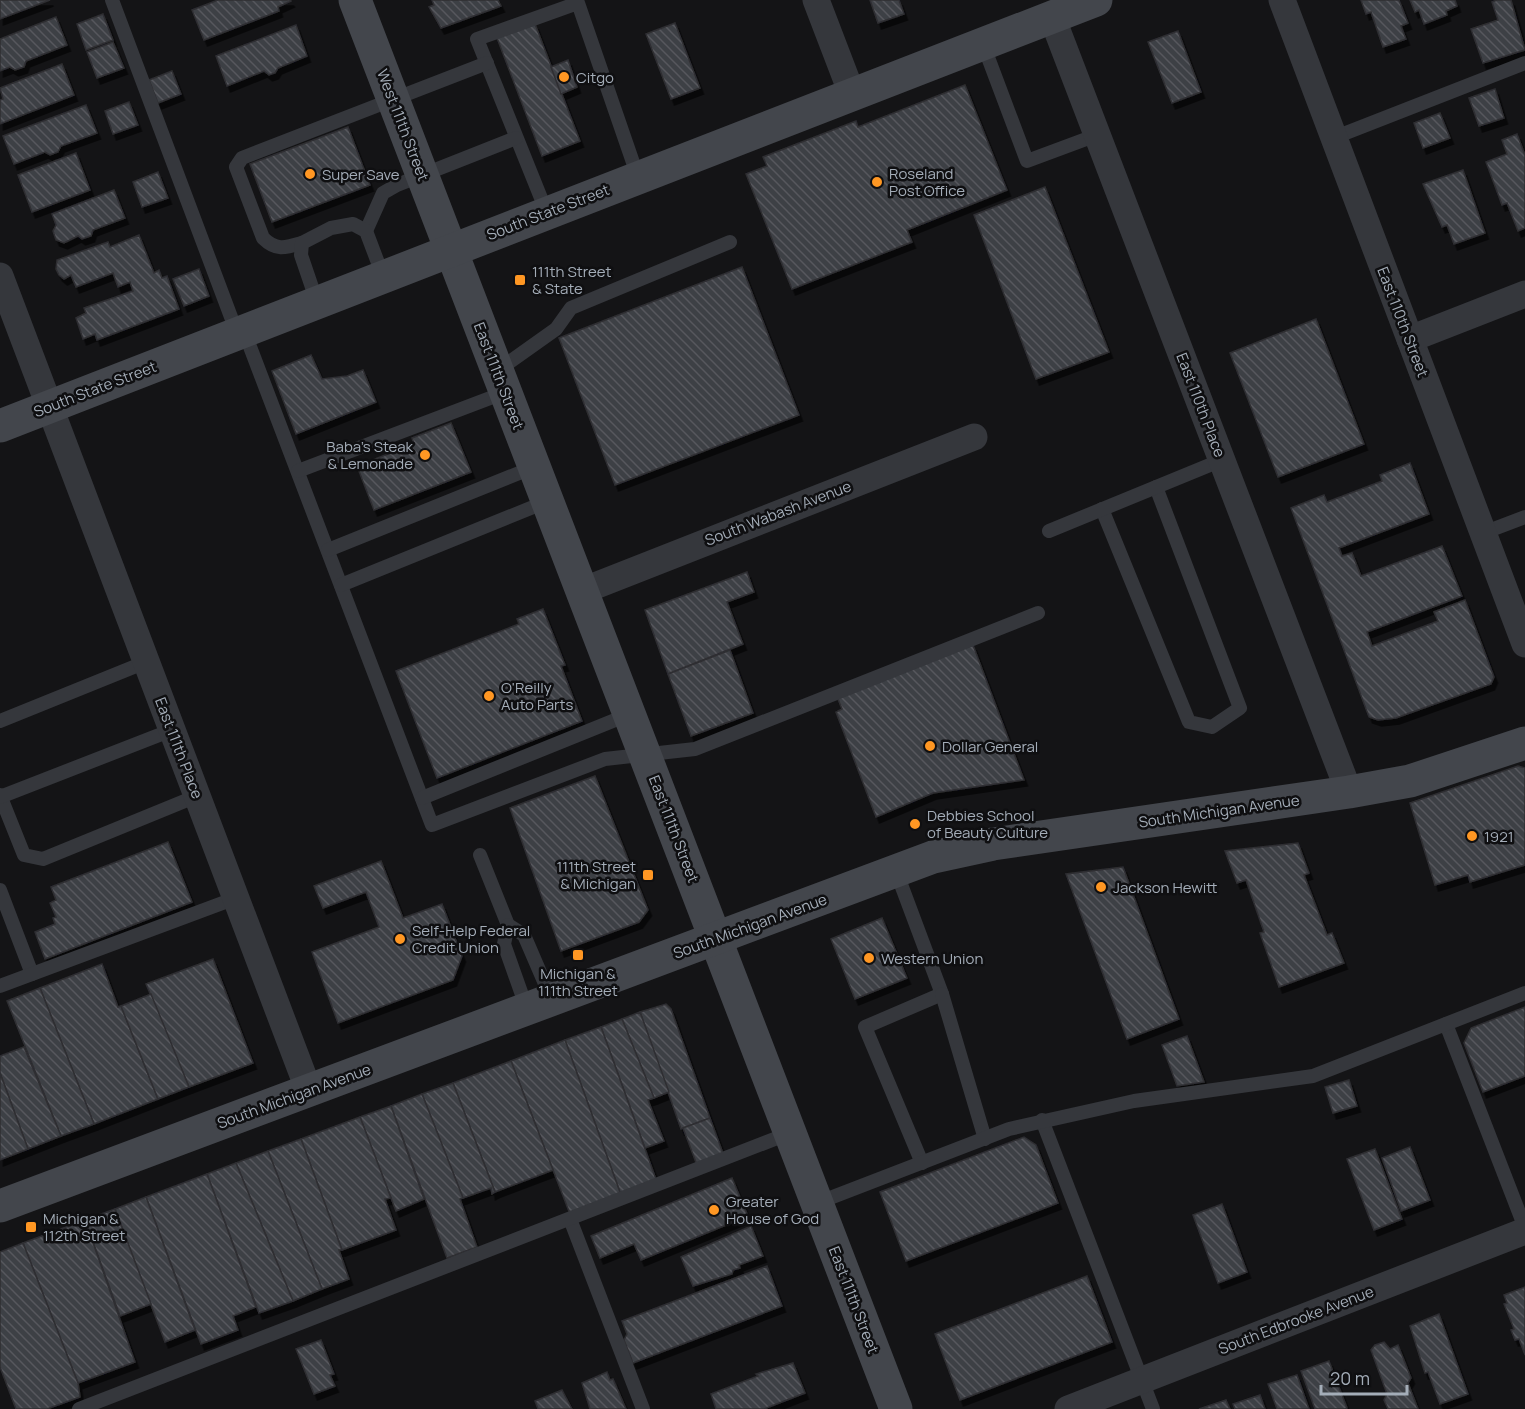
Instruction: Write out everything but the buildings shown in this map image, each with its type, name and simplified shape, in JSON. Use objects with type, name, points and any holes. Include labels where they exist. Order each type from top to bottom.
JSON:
[{"type":"main road","name":"West 111th Street","points":[[355,0],[451,250]]},
{"type":"main road","name":"South State Street","points":[[0,426],[1096,0]]},
{"type":"main road","name":"East 111th Street","points":[[451,250],[896,1409]]},
{"type":"main road","name":"South Michigan Avenue","points":[[0,1206],[933,857],[993,844],[1349,792],[1410,780],[1525,743]]},
{"type":"street","points":[[816,0],[852,94]]},
{"type":"street","name":"East 110th Street","points":[[1282,0],[1525,644]]},
{"type":"street","name":"East 110th Place","points":[[1052,17],[1349,792]]},
{"type":"street","name":"East 111th Place","points":[[0,276],[309,1091]]},
{"type":"street","points":[[1410,339],[1525,294]]},
{"type":"street","name":"South Wabash Avenue","points":[[582,591],[974,436]]},
{"type":"street","name":"South Edbrooke Avenue","points":[[1068,1409],[1525,1229]]},
{"type":"lane","points":[[112,0],[241,332],[298,471],[432,825],[605,759],[695,749],[1038,613]]},
{"type":"lane","points":[[547,213],[477,39],[578,3],[638,177]]},
{"type":"lane","points":[[983,44],[1027,161],[1097,135]]},
{"type":"lane","points":[[383,276],[366,231],[353,224],[331,228],[309,237],[302,243],[281,249],[270,245],[263,237],[236,167],[242,158],[487,63]]},
{"type":"lane","points":[[1334,138],[1525,63]]},
{"type":"lane","points":[[366,231],[383,193],[397,185],[516,138]]},
{"type":"lane","points":[[298,471],[501,381],[556,329],[571,308],[730,242]]},
{"type":"lane","points":[[302,243],[302,255],[317,302]]},
{"type":"lane","points":[[1049,531],[1222,460]]},
{"type":"lane","points":[[328,550],[534,467]]},
{"type":"lane","points":[[1102,509],[1189,722],[1212,726],[1240,708],[1156,487]]},
{"type":"lane","points":[[341,585],[548,501]]},
{"type":"lane","points":[[1483,533],[1525,517]]},
{"type":"lane","points":[[0,721],[146,662]]},
{"type":"lane","points":[[422,798],[630,714]]},
{"type":"lane","points":[[172,730],[0,796],[24,855],[43,859],[197,796]]},
{"type":"lane","points":[[480,855],[508,925],[504,944],[539,1005]]},
{"type":"lane","points":[[896,871],[942,994],[985,1139]]},
{"type":"lane","points":[[0,890],[32,974]]},
{"type":"lane","points":[[0,986],[236,898]]},
{"type":"lane","points":[[508,925],[524,935],[539,1005]]},
{"type":"lane","points":[[817,1203],[1041,1120],[1134,1101],[1313,1076],[1525,993]]},
{"type":"lane","points":[[922,1163],[865,1027],[942,994]]},
{"type":"lane","points":[[1446,1024],[1525,1229]]},
{"type":"lane","points":[[1041,1120],[1153,1409]]},
{"type":"lane","points":[[79,1409],[790,1133]]},
{"type":"lane","points":[[570,1219],[643,1409]]},
{"type":"place","name":"Citgo","points":[[564,77]]},
{"type":"place","name":"Super Save","points":[[310,174]]},
{"type":"place","name":"Roseland Post Office","points":[[877,182]]},
{"type":"place","name":"111th Street & State","points":[[520,280]]},
{"type":"place","name":"Baba's Steak & Lemonade","points":[[425,455]]},
{"type":"place","name":"O'Reilly Auto Parts","points":[[489,696]]},
{"type":"place","name":"Dollar General","points":[[930,746]]},
{"type":"place","name":"Debbies School of Beauty Culture","points":[[915,824]]},
{"type":"place","name":"1921","points":[[1472,836]]},
{"type":"place","name":"111th Street & Michigan","points":[[648,875]]},
{"type":"place","name":"Jackson Hewitt","points":[[1101,887]]},
{"type":"place","name":"Self-Help Federal Credit Union","points":[[400,939]]},
{"type":"place","name":"Michigan & 111th Street","points":[[578,955]]},
{"type":"place","name":"Western Union","points":[[869,958]]},
{"type":"place","name":"Greater House of God","points":[[714,1210]]},
{"type":"place","name":"Michigan & 112th Street","points":[[31,1227]]}]
